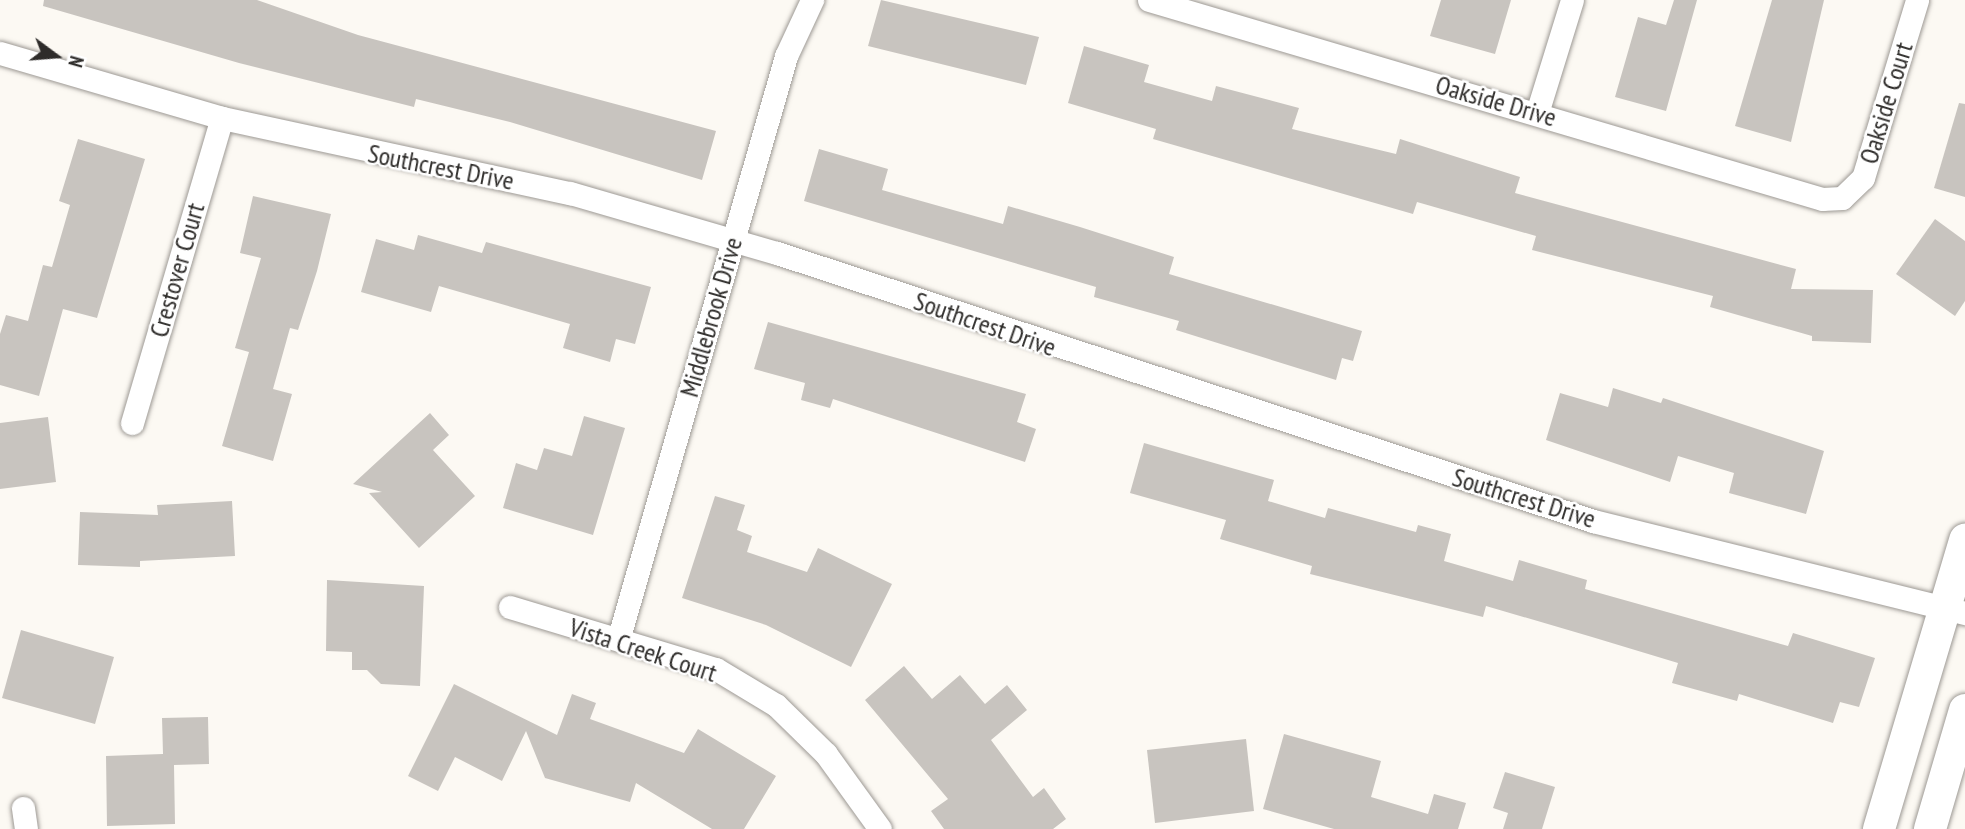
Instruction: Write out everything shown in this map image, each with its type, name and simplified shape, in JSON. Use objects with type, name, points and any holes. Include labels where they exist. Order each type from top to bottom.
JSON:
[{"type":"main road","points":[[1879,829],[1955,611],[1965,540]]},
{"type":"main road","points":[[1930,829],[1965,710]]},
{"type":"street","name":"Middlebrook Drive","points":[[619,637],[786,56],[812,0]]},
{"type":"street","name":"Oakside Drive","points":[[1149,0],[1219,9],[1537,113],[1822,199],[1842,198]]},
{"type":"street","points":[[1537,113],[1572,0]]},
{"type":"street","name":"Oakside Court","points":[[1842,198],[1863,178],[1917,0]]},
{"type":"street","name":"Southcrest Drive","points":[[0,53],[222,118],[570,193],[733,241],[1593,520],[1955,611]]},
{"type":"street","name":"Crestover Court","points":[[132,423],[222,118]]},
{"type":"street","name":"Vista Creek Court","points":[[510,607],[619,637],[716,669],[776,705],[826,754],[880,829]]},
{"type":"building","points":[[44,0],[257,0],[358,35],[716,131],[702,180],[510,122],[416,99],[414,107],[239,63],[43,6]]},
{"type":"building","points":[[881,0],[1039,37],[1026,85],[868,46]]},
{"type":"building","points":[[1441,0],[1511,0],[1495,54],[1430,36]]},
{"type":"building","points":[[1674,0],[1697,0],[1666,111],[1615,97],[1638,17],[1666,25]]},
{"type":"building","points":[[1772,0],[1824,0],[1791,142],[1735,126]]},
{"type":"building","points":[[1084,46],[1149,65],[1144,82],[1212,101],[1216,86],[1299,108],[1292,129],[1396,154],[1400,139],[1520,177],[1515,193],[1796,269],[1791,289],[1873,290],[1871,343],[1812,341],[1812,336],[1710,307],[1713,296],[1532,250],[1536,236],[1417,202],[1413,214],[1153,139],[1156,129],[1068,103]]},
{"type":"building","points":[[1959,103],[1965,104],[1965,197],[1934,188]]},
{"type":"building","points":[[78,139],[145,159],[97,318],[63,309],[39,396],[0,385],[0,334],[6,315],[28,321],[43,265],[52,267],[70,205],[59,201]]},
{"type":"building","points":[[819,149],[888,169],[882,190],[1003,224],[1008,206],[1080,227],[1174,257],[1169,274],[1362,331],[1353,361],[1342,358],[1336,380],[1176,330],[1179,321],[1094,297],[1096,287],[804,201]]},
{"type":"building","points":[[253,196],[331,214],[317,271],[298,330],[290,328],[273,389],[292,394],[273,461],[222,446],[249,352],[235,348],[261,258],[240,253]]},
{"type":"building","points":[[1935,219],[1965,241],[1965,301],[1955,316],[1896,274]]},
{"type":"building","points":[[418,235],[482,253],[486,242],[651,287],[635,344],[616,339],[610,362],[563,348],[570,324],[439,286],[431,312],[361,292],[376,239],[414,250]]},
{"type":"building","points":[[768,322],[1026,394],[1017,422],[1036,429],[1025,462],[833,399],[830,408],[801,400],[805,383],[754,369]]},
{"type":"building","points":[[1613,388],[1661,403],[1663,398],[1824,451],[1806,514],[1729,493],[1734,473],[1678,456],[1670,482],[1546,440],[1560,393],[1608,407]]},
{"type":"building","points":[[430,413],[449,435],[433,450],[475,496],[419,548],[369,493],[382,492],[353,484]]},
{"type":"building","points":[[584,416],[625,428],[593,535],[503,508],[516,463],[537,470],[544,448],[572,456]]},
{"type":"building","points":[[48,417],[56,482],[0,489],[0,423]]},
{"type":"building","points":[[1144,443],[1274,480],[1268,501],[1325,518],[1328,508],[1416,532],[1418,525],[1451,534],[1444,561],[1513,581],[1519,560],[1587,580],[1585,589],[1788,646],[1793,633],[1875,658],[1859,707],[1840,702],[1833,723],[1739,694],[1737,701],[1672,683],[1678,663],[1592,637],[1486,606],[1483,617],[1310,574],[1312,566],[1220,539],[1226,520],[1130,493]]},
{"type":"building","points":[[715,496],[745,505],[737,530],[752,536],[747,552],[807,572],[818,548],[892,584],[851,667],[766,625],[682,598]]},
{"type":"building","points":[[232,501],[235,556],[140,561],[140,567],[78,565],[80,512],[158,515],[157,505]]},
{"type":"building","points":[[327,580],[424,586],[420,686],[381,684],[367,670],[352,670],[352,652],[326,651]]},
{"type":"building","points":[[21,630],[114,657],[95,724],[2,698]]},
{"type":"building","points":[[904,666],[932,699],[960,675],[985,704],[1007,685],[1027,710],[991,740],[1033,797],[1044,788],[1066,819],[1053,829],[944,829],[931,811],[948,799],[865,700]]},
{"type":"building","points":[[454,684],[557,735],[572,694],[596,703],[590,719],[684,753],[698,729],[776,776],[744,829],[712,829],[636,783],[630,802],[545,778],[526,731],[502,781],[455,757],[438,791],[408,776]]},
{"type":"building","points":[[208,717],[209,764],[174,765],[175,824],[107,826],[106,756],[163,754],[162,718]]},
{"type":"building","points":[[1284,734],[1381,761],[1371,797],[1428,814],[1434,794],[1466,803],[1458,829],[1334,829],[1263,809]]},
{"type":"building","points":[[1246,739],[1254,811],[1155,823],[1147,750]]},
{"type":"building","points":[[1505,772],[1555,787],[1542,829],[1503,829],[1508,813],[1493,808]]}]
